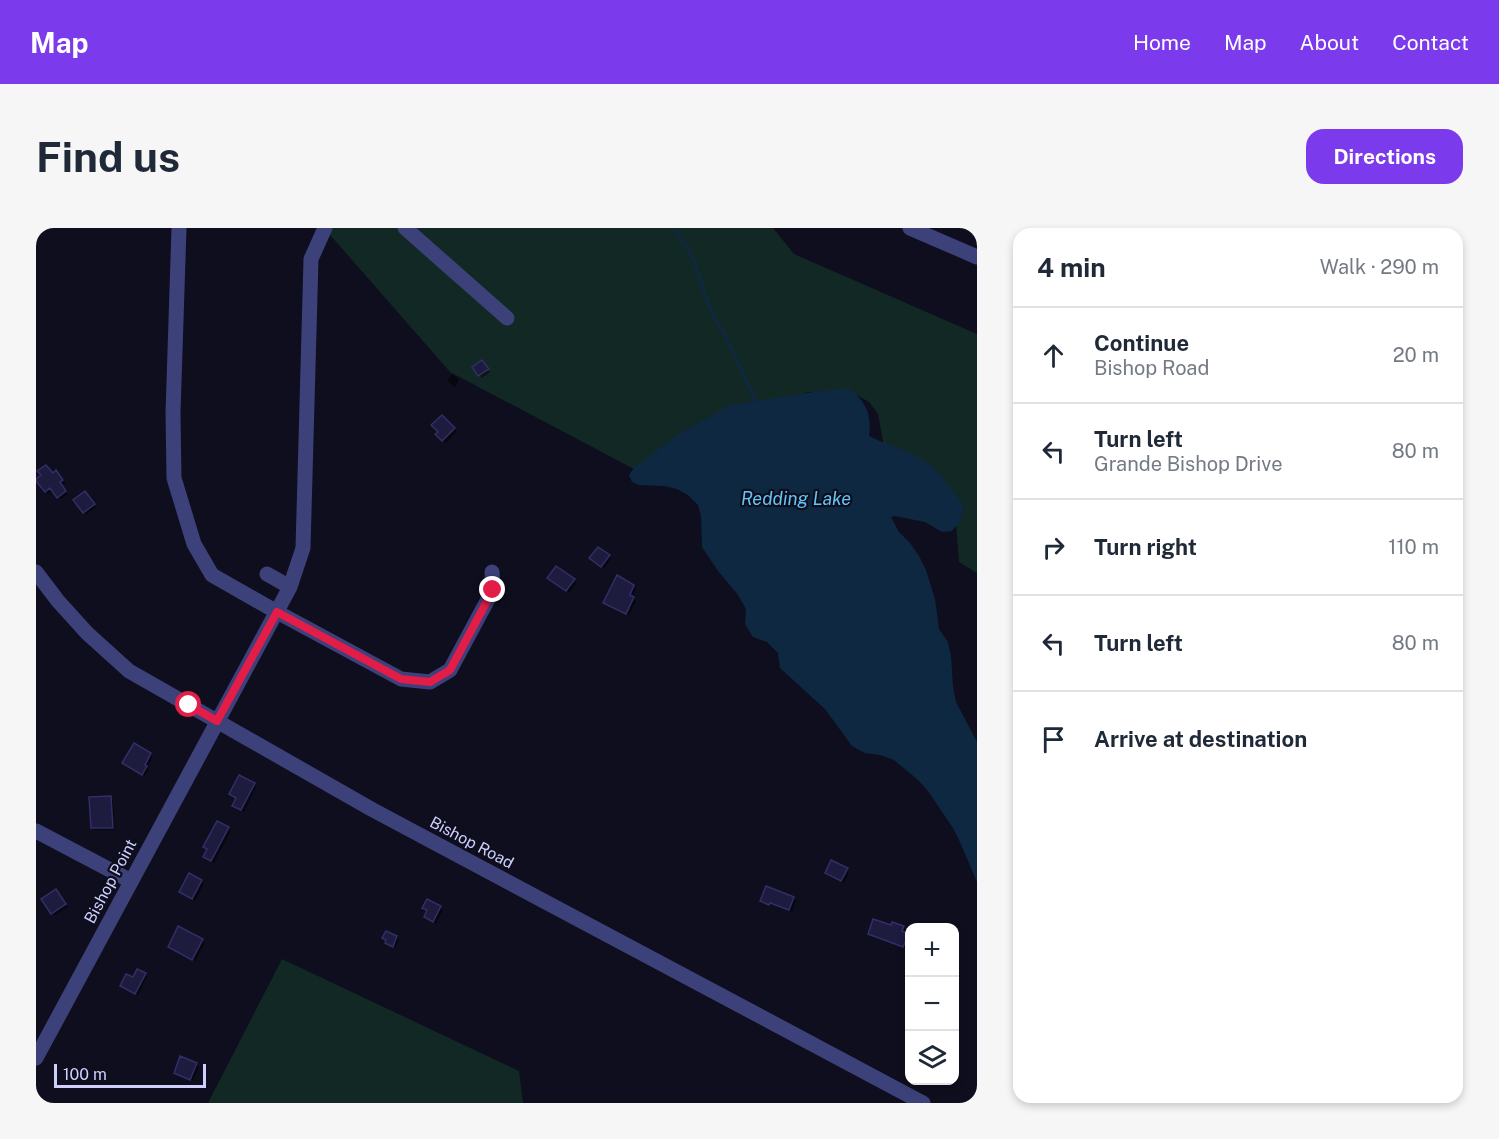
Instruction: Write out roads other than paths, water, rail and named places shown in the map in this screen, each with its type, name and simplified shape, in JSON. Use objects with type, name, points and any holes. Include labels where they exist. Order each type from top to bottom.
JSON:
[{"type":"street","points":[[179,228],[173,413],[174,478],[194,544],[212,575],[401,679],[430,682],[450,670],[493,590],[492,572]]},
{"type":"street","name":"Bishop Point","points":[[36,1058],[290,587],[303,548],[311,259],[325,228]]},
{"type":"street","points":[[405,228],[507,318]]},
{"type":"street","points":[[910,228],[977,257]]},
{"type":"street","name":"Bishop Road","points":[[36,572],[87,633],[129,671],[373,810],[922,1103]]},
{"type":"street","points":[[267,574],[290,587]]},
{"type":"street","points":[[36,831],[131,881]]},
{"type":"water","name":"Redding Lake","points":[[849,388],[864,404],[870,421],[869,436],[911,453],[936,469],[964,506],[960,521],[952,531],[942,532],[925,522],[891,517],[899,532],[919,556],[926,570],[935,599],[939,629],[948,642],[956,702],[977,742],[977,882],[953,828],[928,791],[894,760],[865,753],[852,746],[825,709],[780,668],[778,653],[767,642],[753,637],[745,624],[746,609],[702,547],[701,516],[698,505],[688,495],[677,489],[639,485],[632,482],[629,475],[634,468],[677,435],[730,405]]},
{"type":"waterway","points":[[673,228],[689,250],[709,307],[756,401]]}]
